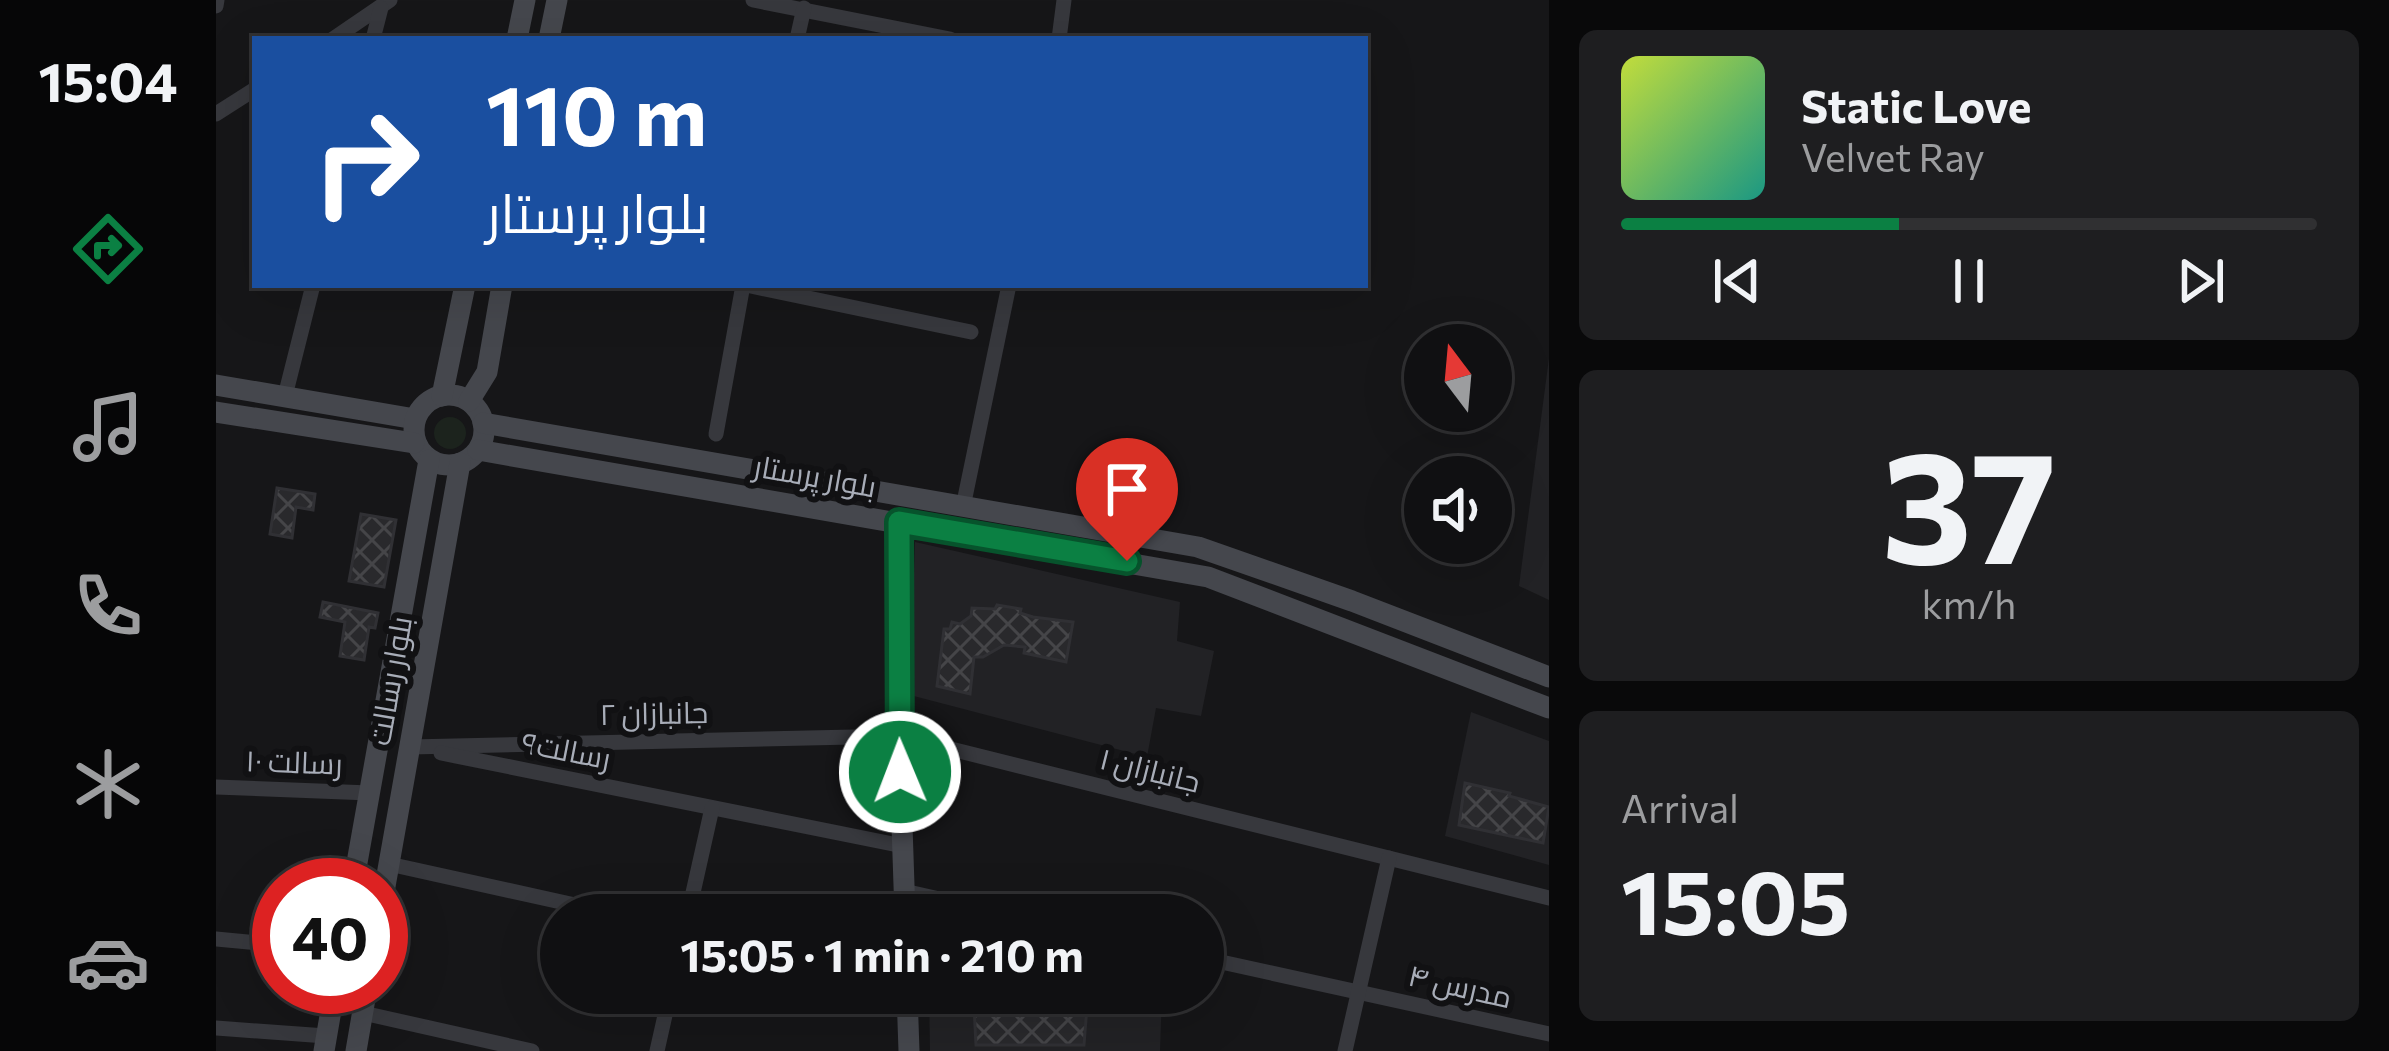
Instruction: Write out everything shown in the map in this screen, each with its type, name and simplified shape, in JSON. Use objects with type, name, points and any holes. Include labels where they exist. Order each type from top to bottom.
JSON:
[{"type":"main road","points":[[518,36],[525,0]]},
{"type":"main road","points":[[550,36],[557,0]]},
{"type":"main road","points":[[442,396],[464,288]]},
{"type":"main road","points":[[469,401],[487,372],[501,288]]},
{"type":"main road","points":[[216,385],[415,419]]},
{"type":"main road","points":[[216,412],[422,451],[442,465],[469,457],[483,424],[469,401],[442,396],[429,401],[415,419]]},
{"type":"main road","points":[[415,419],[422,451]]},
{"type":"main road","name":"بلوار پرستار","points":[[483,424],[1198,547],[1549,677]]},
{"type":"main road","name":"بلوار رسالت","points":[[358,858],[422,451]]},
{"type":"main road","name":"بلوار پرستار","points":[[469,457],[899,522],[1208,577],[1549,708]]},
{"type":"main road","name":"بلوار رسالت","points":[[390,858],[469,457]]},
{"type":"main road","points":[[899,522],[904,894]]},
{"type":"main road","points":[[1028,543],[1041,522]]},
{"type":"main road","points":[[356,1051],[363,1014]]},
{"type":"main road","points":[[908,1014],[909,1051]]},
{"type":"street","points":[[753,0],[936,36]]},
{"type":"street","points":[[1059,36],[1064,0]]},
{"type":"street","points":[[337,36],[385,4]]},
{"type":"street","points":[[375,36],[385,4]]},
{"type":"street","points":[[798,36],[804,8]]},
{"type":"street","points":[[216,114],[252,91]]},
{"type":"street","points":[[285,396],[312,288]]},
{"type":"street","points":[[716,434],[744,288]]},
{"type":"street","points":[[759,288],[971,332]]},
{"type":"street","points":[[963,506],[1009,288]]},
{"type":"street","name":"جانبازان ۲","points":[[410,747],[899,736]]},
{"type":"street","name":"جانبازان ۱","points":[[899,736],[1549,898]]},
{"type":"street","name":"رسالت۹","points":[[410,747],[903,846]]},
{"type":"street","name":"رسالت ۱۰","points":[[216,787],[370,793]]},
{"type":"street","points":[[693,894],[712,808]]},
{"type":"street","points":[[1346,1051],[1389,858]]},
{"type":"street","points":[[408,868],[540,897]]},
{"type":"street","points":[[904,891],[917,894]]},
{"type":"street","points":[[216,939],[252,942]]},
{"type":"street","name":"مدرس ۴","points":[[1224,963],[1549,1034]]},
{"type":"street","points":[[367,1014],[532,1051]]},
{"type":"street","points":[[657,1051],[665,1014]]},
{"type":"street","points":[[216,1028],[325,1043]]},
{"type":"shaded area","points":[[1549,358],[1549,600],[1519,586]]},
{"type":"shaded area","points":[[450,417],[461,422],[466,433],[461,444],[450,449],[439,444],[434,433],[439,422]]},
{"type":"shaded area","points":[[915,542],[1180,602],[1177,641],[1214,651],[1201,716],[1156,708],[1147,757],[910,695]]},
{"type":"shaded area","points":[[1471,712],[1549,741],[1549,865],[1445,836]]},
{"type":"shaded area","points":[[929,1014],[1161,1014],[1160,1051],[930,1051]]},
{"type":"building","points":[[277,488],[315,494],[313,510],[296,507],[292,538],[270,534]]},
{"type":"building","points":[[361,514],[396,520],[384,587],[349,581]]},
{"type":"building","points":[[323,602],[378,613],[375,628],[369,627],[364,660],[340,656],[345,622],[320,617]]},
{"type":"building","points":[[997,605],[1021,609],[1020,613],[1033,617],[1073,622],[1066,662],[1024,653],[1025,647],[1004,645],[974,657],[970,694],[937,686],[944,629],[971,616],[972,608],[995,609]]},
{"type":"building","points":[[1465,783],[1549,807],[1543,843],[1459,825]]},
{"type":"building","points":[[974,1014],[1086,1014],[1084,1045],[976,1045]]},
{"type":"route","points":[[900,772],[899,522],[1127,561]]}]
